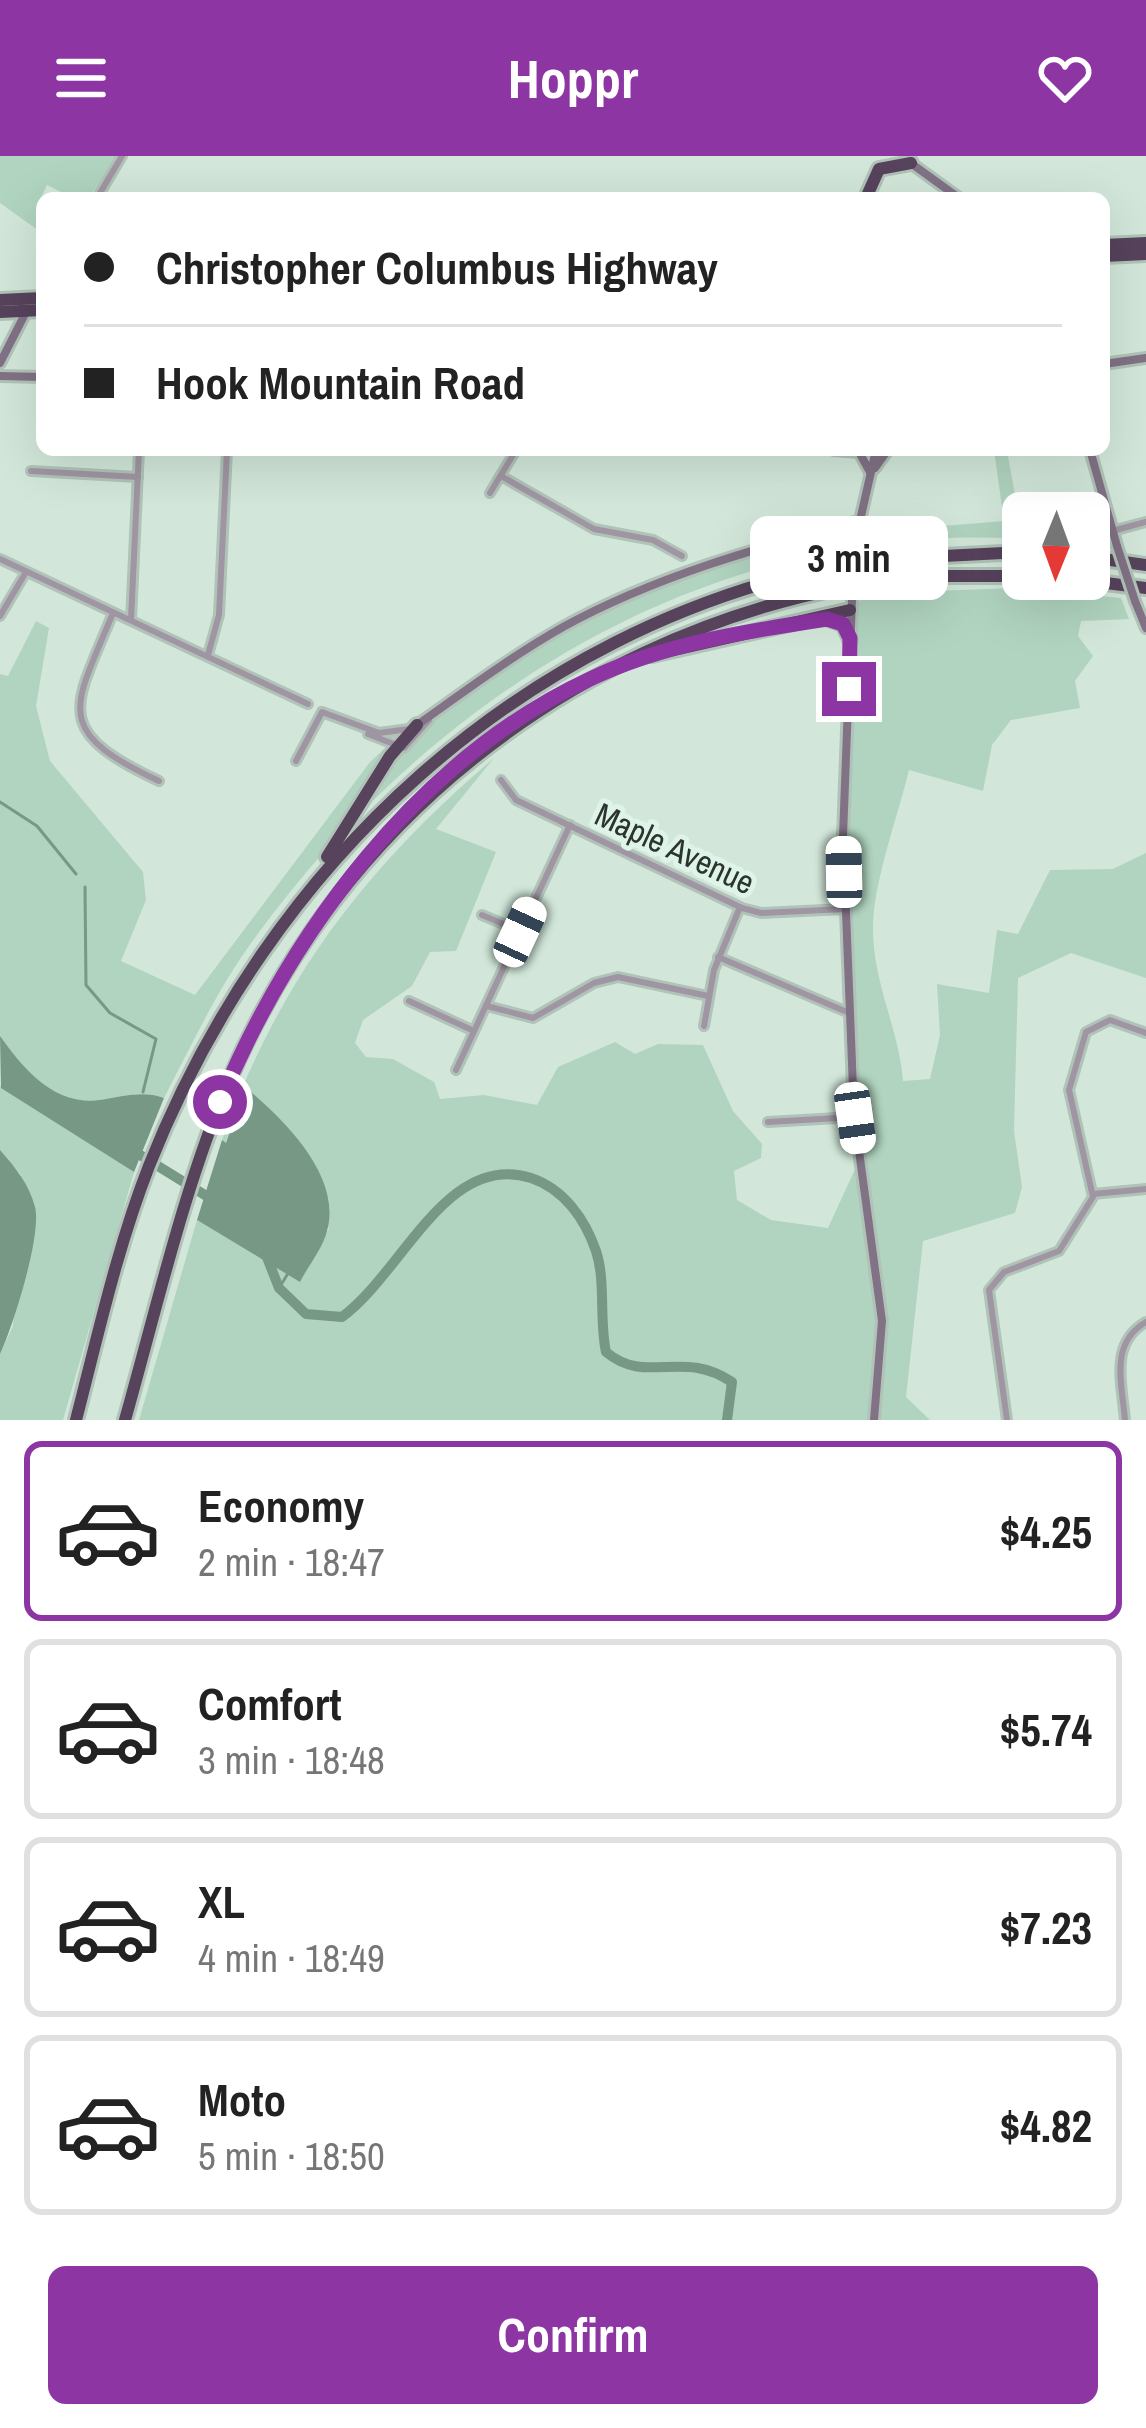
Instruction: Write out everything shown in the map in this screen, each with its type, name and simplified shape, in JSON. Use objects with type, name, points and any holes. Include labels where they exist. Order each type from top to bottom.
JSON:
[{"type":"highway","points":[[869,192],[879,170],[906,159]]},
{"type":"highway","points":[[1110,245],[1146,243]]},
{"type":"highway","points":[[1110,256],[1146,254]]},
{"type":"highway","points":[[0,300],[31,306]]},
{"type":"highway","points":[[0,312],[31,306]]},
{"type":"highway","points":[[269,943],[390,800],[518,695],[598,648],[673,613],[749,586],[842,564],[1002,553]]},
{"type":"highway","points":[[1110,560],[1146,565]]},
{"type":"highway","points":[[124,1420],[211,1129],[280,979],[360,867],[458,770],[589,679],[713,622],[862,584],[927,576],[1002,576]]},
{"type":"highway","points":[[1110,584],[1146,588]]},
{"type":"highway","points":[[589,679],[675,648],[827,619],[850,610]]},
{"type":"highway","points":[[827,619],[843,624],[850,638]]},
{"type":"highway","points":[[76,1420],[141,1187],[176,1104],[269,943],[354,822],[396,748],[417,725]]},
{"type":"main road","points":[[906,159],[951,192]]},
{"type":"main road","points":[[0,363],[31,306]]},
{"type":"main road","points":[[1110,363],[1146,358]]},
{"type":"main road","points":[[0,376],[36,377]]},
{"type":"main road","points":[[863,456],[871,474]]},
{"type":"main road","points":[[874,1420],[881,1308],[855,1118],[845,908],[850,610],[855,538],[875,456]]},
{"type":"main road","points":[[871,474],[884,456]]},
{"type":"main road","points":[[1092,456],[1146,628]]},
{"type":"main road","points":[[417,725],[536,643],[628,595],[745,551],[858,521]]},
{"type":"main road","points":[[829,532],[855,538]]},
{"type":"street","points":[[101,192],[122,156]]},
{"type":"street","points":[[131,621],[140,456]]},
{"type":"street","points":[[207,656],[219,615],[227,456]]},
{"type":"street","points":[[490,493],[513,456]]},
{"type":"street","points":[[31,471],[138,477]]},
{"type":"street","points":[[501,476],[594,529],[653,540],[682,556]]},
{"type":"street","points":[[1112,531],[1146,522]]},
{"type":"street","points":[[0,559],[308,704]]},
{"type":"street","points":[[0,616],[26,572]]},
{"type":"street","points":[[113,613],[79,691],[81,720],[106,753],[159,781]]},
{"type":"street","points":[[356,725],[396,748],[411,743],[441,708]]},
{"type":"street","points":[[296,761],[319,713],[387,734],[417,725]]},
{"type":"street","name":"Maple Avenue","points":[[501,780],[516,800],[740,907],[761,913],[845,908]]},
{"type":"street","points":[[457,1070],[570,825]]},
{"type":"street","points":[[704,1026],[718,957],[740,907]]},
{"type":"street","points":[[482,915],[520,932]]},
{"type":"street","points":[[718,957],[848,1012]]},
{"type":"street","points":[[486,1006],[533,1018],[594,983],[618,977],[708,995]]},
{"type":"street","points":[[409,1001],[474,1031]]},
{"type":"street","points":[[1007,1420],[989,1290],[1004,1272],[1059,1251],[1093,1194],[1069,1090],[1085,1032],[1101,1021],[1146,1033]]},
{"type":"street","points":[[768,1121],[855,1118]]},
{"type":"street","points":[[1093,1194],[1146,1189]]},
{"type":"street","points":[[1125,1420],[1120,1352],[1130,1334],[1146,1322]]},
{"type":"shaded area","points":[[0,156],[117,156],[93,192],[61,192],[47,185],[44,192],[36,192],[36,229],[0,203]]},
{"type":"shaded area","points":[[995,456],[1008,456],[1015,492],[1002,492],[1002,507]]},
{"type":"shaded area","points":[[1002,521],[1002,539],[908,541],[797,559],[690,592],[589,640],[494,699],[406,770],[325,850],[241,958],[164,1098],[139,1094],[99,1100],[68,1097],[41,1082],[0,1036],[0,674],[8,676],[36,621],[49,628],[36,706],[50,761],[143,872],[146,900],[121,961],[195,995],[370,762],[409,726],[494,669],[630,593],[762,546],[860,542],[918,528]]},
{"type":"shaded area","points":[[1002,588],[1002,600],[1121,598],[1129,619],[1081,621],[1078,636],[1093,656],[1075,681],[1080,708],[1011,720],[992,745],[983,791],[909,770],[882,869],[873,926],[877,966],[903,1081],[930,1079],[940,1035],[937,984],[989,993],[997,930],[1018,934],[1050,870],[1113,869],[1146,853],[1146,978],[1071,953],[1018,978],[1014,1131],[1022,1187],[1015,1213],[923,1241],[906,1397],[930,1420],[139,1420],[197,1220],[300,1281],[329,1228],[241,1098],[225,1144],[222,1140],[270,1028],[331,930],[405,842],[494,758],[436,829],[496,852],[456,951],[430,952],[412,986],[363,1020],[355,1043],[366,1057],[393,1059],[434,1082],[440,1099],[484,1095],[537,1105],[558,1067],[615,1042],[635,1054],[658,1044],[703,1045],[733,1111],[762,1144],[761,1158],[734,1171],[737,1200],[771,1220],[828,1228],[862,1154],[849,1063],[841,828],[851,602],[909,592]]},
{"type":"shaded area","points":[[0,1036],[41,1082],[68,1097],[99,1100],[140,1094],[164,1098],[134,1172],[1,1088]]},
{"type":"shaded area","points":[[0,1086],[134,1172],[63,1420],[0,1420],[0,1354],[13,1326],[21,1175],[0,1150]]},
{"type":"shaded area","points":[[251,1092],[295,1136],[327,1191],[327,1231],[300,1282],[197,1220],[222,1140],[226,1143],[241,1098]]},
{"type":"shaded area","points":[[0,1150],[29,1191],[36,1220],[25,1280],[0,1354]]},
{"type":"waterway","points":[[0,802],[37,826],[76,874]]},
{"type":"waterway","points":[[85,887],[86,985],[110,1013],[156,1039],[143,1092]]},
{"type":"waterway","points":[[132,1150],[213,1200]]},
{"type":"waterway","points":[[266,1255],[279,1288],[306,1314],[342,1317],[450,1198],[475,1182],[501,1174],[531,1178],[563,1197],[591,1239],[601,1275],[606,1352],[636,1366],[697,1368],[732,1382],[727,1420]]},
{"type":"waterway","points":[[279,1288],[287,1275]]},
{"type":"route","points":[[220,1102],[280,979],[360,867],[440,784],[549,702],[589,679],[661,652],[827,619],[843,624],[850,638],[849,689]]}]
